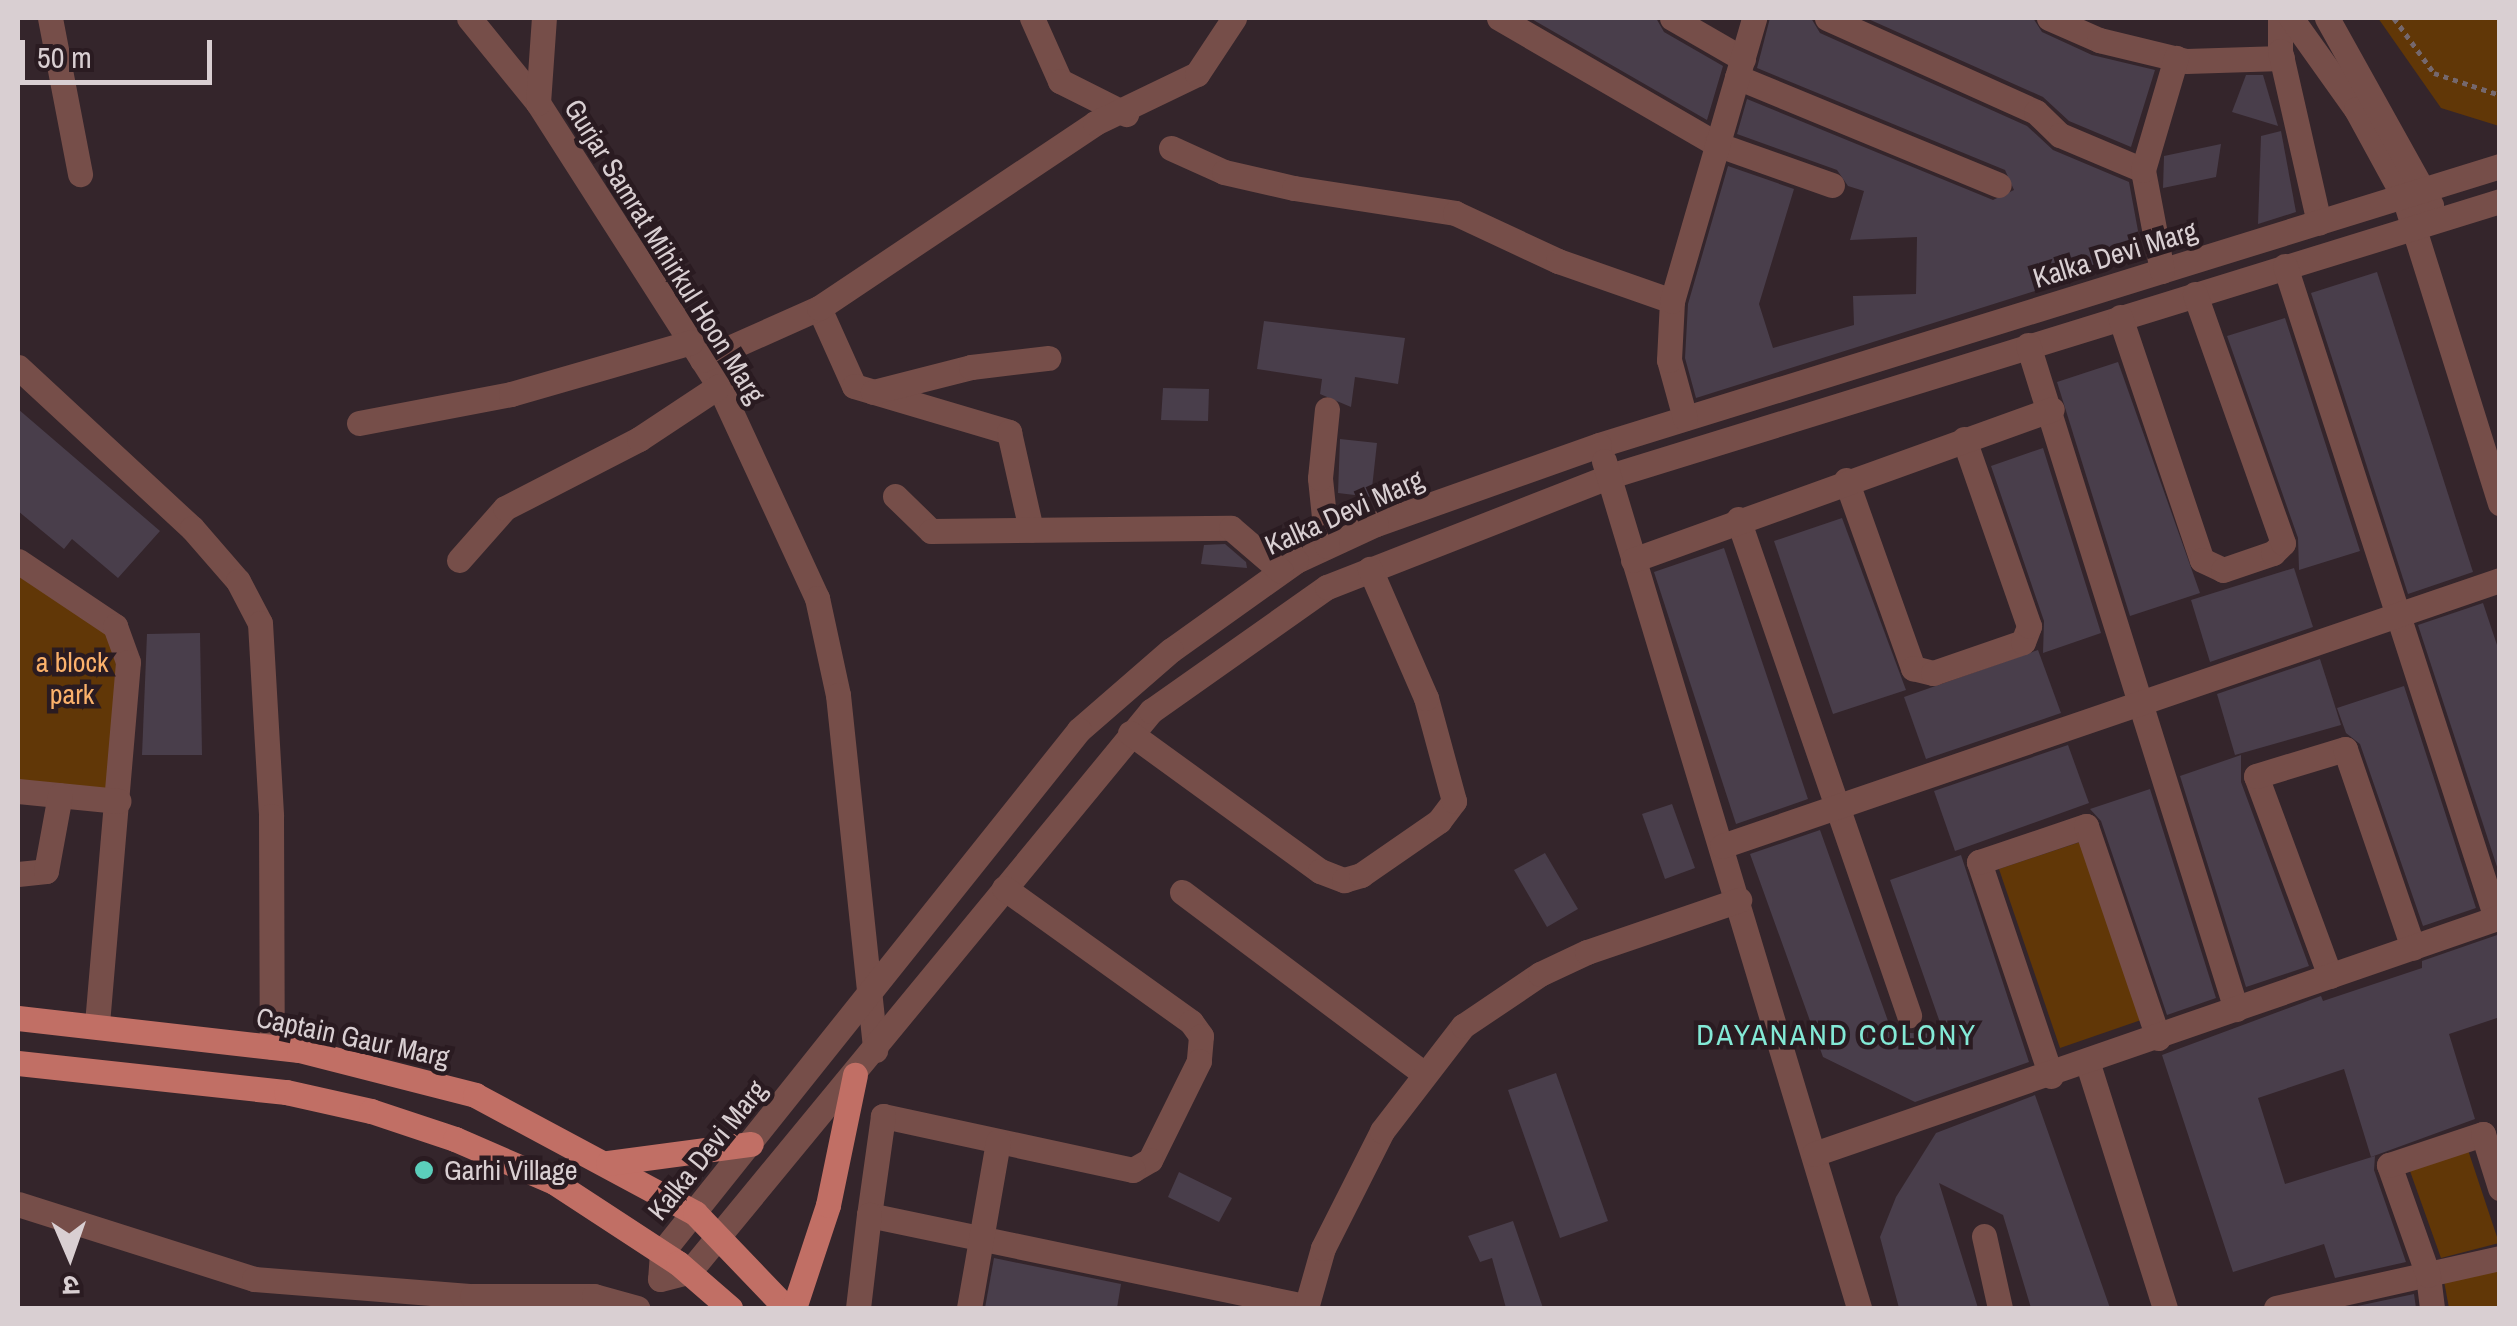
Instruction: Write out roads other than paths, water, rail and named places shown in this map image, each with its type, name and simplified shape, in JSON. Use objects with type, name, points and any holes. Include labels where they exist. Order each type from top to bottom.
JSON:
[{"type":"main road","name":"Captain Gaur Marg","points":[[18,1018],[272,1046],[391,1070],[475,1096],[695,1214],[790,1308]]},
{"type":"main road","points":[[18,1063],[286,1092],[372,1110],[554,1182],[662,1252],[730,1308]]},
{"type":"main road","points":[[790,1308],[852,1108],[855,1075]]},
{"type":"main road","points":[[608,1164],[751,1144]]},
{"type":"street","points":[[50,18],[80,174]]},
{"type":"street","name":"Gurjar Samrat Mihirkul Hoon Marg","points":[[470,18],[538,103],[719,386],[817,598],[838,695],[875,1050]]},
{"type":"street","points":[[538,103],[544,18]]},
{"type":"street","points":[[1032,18],[1060,81],[1126,114]]},
{"type":"street","points":[[359,423],[511,394],[696,351],[820,308],[1095,123],[1126,114],[1197,74],[1234,18]]},
{"type":"street","points":[[1498,18],[1716,144],[1832,185]]},
{"type":"street","points":[[1672,18],[1740,68],[1999,185]]},
{"type":"street","points":[[1685,418],[1669,360],[1672,301],[1754,18]]},
{"type":"street","points":[[1827,18],[2036,112],[2060,134],[2143,170]]},
{"type":"street","points":[[2050,18],[2100,40],[2176,58],[2282,58]]},
{"type":"street","points":[[2280,18],[2282,58],[2319,223]]},
{"type":"street","points":[[2291,18],[2415,194]]},
{"type":"street","points":[[2327,18],[2427,224],[2500,503]]},
{"type":"street","points":[[2162,271],[2143,170],[2176,58]]},
{"type":"street","points":[[1172,148],[1224,172],[1294,188],[1455,214],[1558,261],[1672,301]]},
{"type":"street","name":"Kalka Devi Marg","points":[[660,1279],[662,1252],[868,1001],[1079,730],[1123,687],[1281,571],[1327,546],[1598,445],[2500,166]]},
{"type":"street","points":[[18,1204],[254,1278],[472,1296],[594,1296],[635,1307],[660,1279],[689,1272],[855,1075],[1130,733],[1267,623],[1370,569],[1610,476],[2500,200]]},
{"type":"street","points":[[1814,1154],[2088,1064],[2498,917],[2286,266]]},
{"type":"street","points":[[2120,317],[2202,560],[2223,570],[2273,553],[2283,543],[2194,294]]},
{"type":"street","points":[[820,308],[843,369],[868,393],[1009,432],[1031,530]]},
{"type":"street","points":[[2028,344],[2052,409],[2138,701],[2236,1009]]},
{"type":"street","points":[[868,393],[971,368],[1048,358]]},
{"type":"street","points":[[18,366],[192,528],[238,581],[260,623],[271,816],[272,1046]]},
{"type":"street","points":[[459,560],[505,508],[639,439],[719,386]]},
{"type":"street","points":[[1327,409],[1320,478],[1327,546]]},
{"type":"street","points":[[1633,560],[1846,480],[2052,409]]},
{"type":"street","points":[[1846,480],[1914,668],[1933,673],[2024,642],[2028,626],[1964,439]]},
{"type":"street","points":[[1598,445],[1739,900],[1859,1308]]},
{"type":"street","points":[[895,496],[932,530],[1231,528],[1281,571]]},
{"type":"street","points":[[1738,520],[1833,807],[1910,1015]]},
{"type":"street","points":[[18,560],[115,626],[128,662],[97,1026]]},
{"type":"street","points":[[1130,733],[1320,871],[1344,880],[1377,864],[1439,821],[1454,802],[1426,698],[1370,569]]},
{"type":"street","points":[[1722,846],[2500,580]]},
{"type":"street","points":[[2330,976],[2256,776],[2345,749],[2413,948]]},
{"type":"street","points":[[18,791],[119,801]]},
{"type":"street","points":[[18,874],[46,870],[60,795]]},
{"type":"street","points":[[2050,1076],[1980,862],[2086,826],[2158,1038]]},
{"type":"street","points":[[852,1108],[1132,1170],[1150,1160],[1199,1061],[1200,1036],[1191,1022],[1004,888]]},
{"type":"street","points":[[1182,892],[1422,1072]]},
{"type":"street","points":[[869,1216],[1223,1300],[1306,1307],[1323,1248],[1354,1182],[1422,1072],[1463,1026],[1540,974],[1652,926],[1739,900]]},
{"type":"street","points":[[2088,1064],[2165,1308]]},
{"type":"street","points":[[858,1308],[883,1116]]},
{"type":"street","points":[[2432,1308],[2428,1275],[2389,1165],[2483,1134],[2500,1188]]},
{"type":"street","points":[[969,1308],[998,1141]]},
{"type":"street","points":[[1984,1236],[2000,1308]]},
{"type":"street","points":[[2276,1308],[2335,1302],[2500,1258]]},
{"type":"place","name":"Garhi Village","points":[[424,1170]]},
{"type":"district","name":"DAYANAND COLONY","points":[[1837,1034]]},
{"type":"park label","name":"a block park","points":[[72,678]]}]
